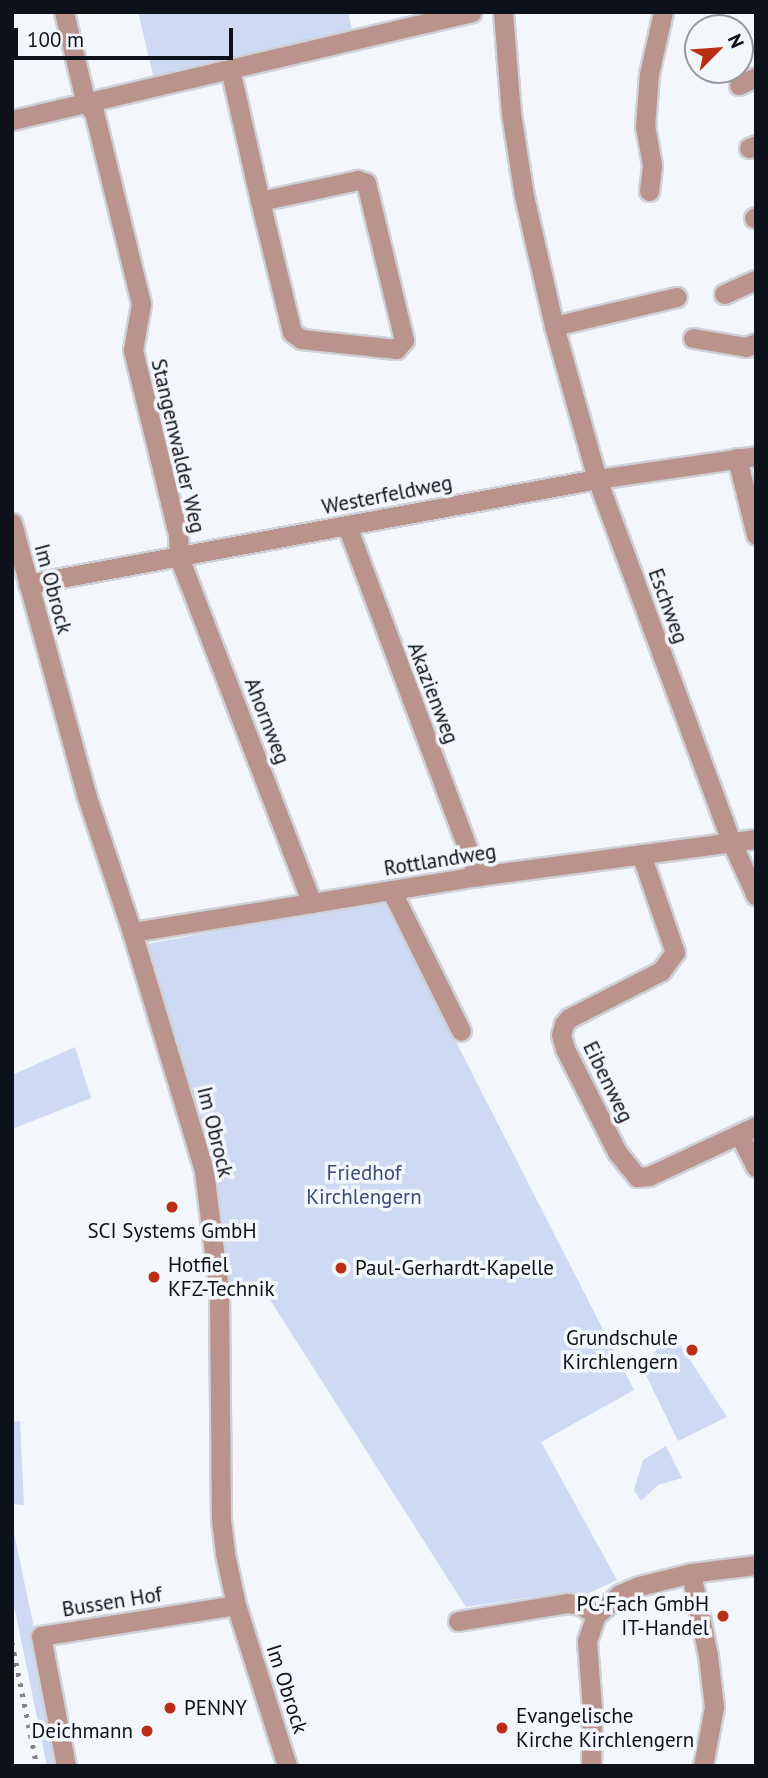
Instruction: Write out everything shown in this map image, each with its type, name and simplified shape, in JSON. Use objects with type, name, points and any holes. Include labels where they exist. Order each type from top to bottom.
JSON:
[{"type":"street","name":"Stangenwalder Weg","points":[[64,12],[86,104],[94,112],[141,304],[133,351],[178,535],[179,556]]},
{"type":"street","points":[[12,120],[448,15],[471,12]]},
{"type":"street","name":"Eschweg","points":[[503,12],[511,113],[523,196],[554,326],[597,479],[732,843],[756,896]]},
{"type":"street","points":[[649,191],[652,165],[645,127],[649,74],[663,12]]},
{"type":"street","points":[[230,69],[260,201],[292,332],[301,339],[396,349],[404,340],[366,183],[358,180],[260,201]]},
{"type":"street","points":[[723,294],[756,280]]},
{"type":"street","points":[[554,326],[677,297]]},
{"type":"street","points":[[693,338],[746,347],[756,343]]},
{"type":"street","points":[[746,457],[756,535]]},
{"type":"street","name":"Westerfeldweg","points":[[27,584],[597,479],[746,457]]},
{"type":"street","name":"Im Obrock","points":[[12,523],[82,780],[132,933],[204,1171],[219,1292],[220,1520],[228,1576],[287,1766]]},
{"type":"street","name":"Akazienweg","points":[[347,526],[478,876]]},
{"type":"street","name":"Ahornweg","points":[[179,556],[313,902]]},
{"type":"street","name":"Rottlandweg","points":[[132,933],[478,876],[756,839]]},
{"type":"street","name":"Eibenweg","points":[[641,854],[675,952],[661,971],[569,1018],[561,1034],[565,1049],[617,1152],[637,1177],[649,1176],[747,1130]]},
{"type":"street","points":[[391,890],[461,1031]]},
{"type":"street","points":[[747,1130],[756,1167]]},
{"type":"street","points":[[591,1766],[592,1709],[587,1641],[596,1615],[620,1594],[659,1580],[756,1565]]},
{"type":"street","points":[[691,1573],[708,1656],[715,1707],[703,1766]]},
{"type":"street","points":[[458,1621],[567,1603],[581,1605],[596,1615]]},
{"type":"street","name":"Bussen Hof","points":[[66,1766],[41,1636],[236,1605]]},
{"type":"green space","points":[[138,12],[348,12],[353,34],[154,79]]},
{"type":"green space","name":"Friedhof Kirchlengern","points":[[383,899],[634,1390],[541,1442],[617,1580],[587,1594],[566,1592],[466,1607],[265,1292],[231,1292],[214,1166],[148,944]]},
{"type":"green space","points":[[75,1047],[91,1098],[12,1129],[12,1075]]},
{"type":"green space","points":[[675,1337],[727,1417],[678,1441],[643,1369],[660,1345]]},
{"type":"green space","points":[[20,1421],[24,1505],[12,1504],[12,1422]]},
{"type":"green space","points":[[666,1446],[682,1478],[658,1485],[641,1501],[634,1490],[643,1460]]},
{"type":"green space","points":[[12,1524],[60,1766],[47,1766],[12,1596]]},
{"type":"railway","points":[[12,1642],[37,1766]]},
{"type":"place","name":"SCI Systems GmbH","points":[[172,1207]]},
{"type":"place","name":"Paul-Gerhardt-Kapelle","points":[[341,1268]]},
{"type":"place","name":"Hotfiel KFZ-Technik","points":[[154,1277]]},
{"type":"place","name":"Grundschule Kirchlengern","points":[[692,1350]]},
{"type":"place","name":"PC-Fach GmbH IT-Handel","points":[[723,1616]]},
{"type":"place","name":"PENNY","points":[[170,1708]]},
{"type":"place","name":"Evangelische Kirche Kirchlengern","points":[[502,1728]]},
{"type":"place","name":"Deichmann","points":[[147,1731]]}]
